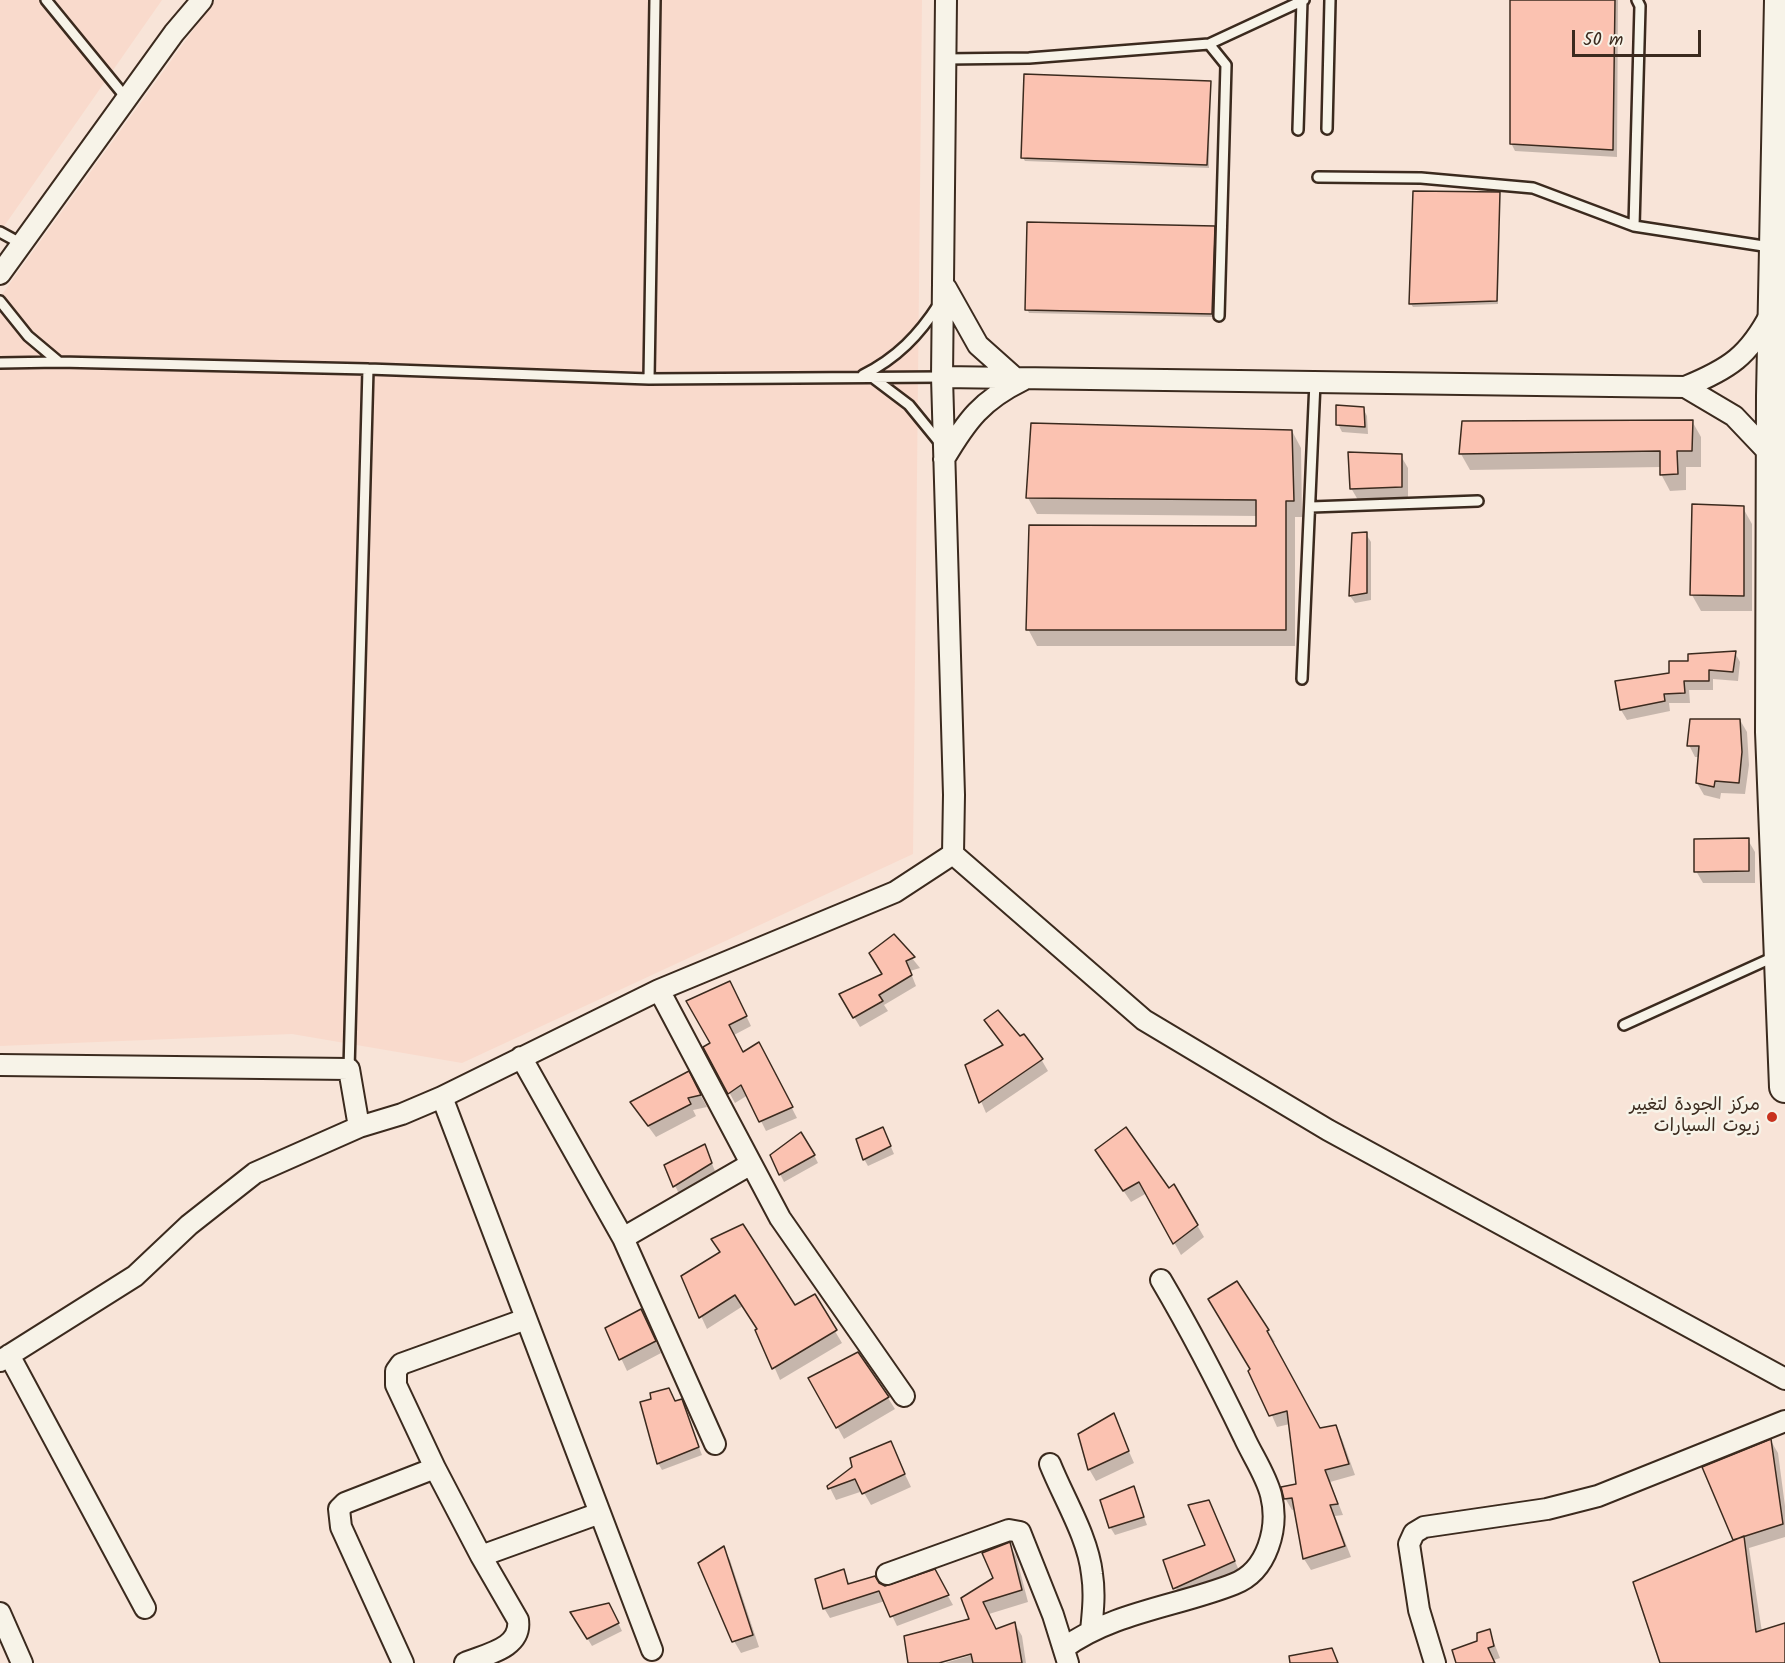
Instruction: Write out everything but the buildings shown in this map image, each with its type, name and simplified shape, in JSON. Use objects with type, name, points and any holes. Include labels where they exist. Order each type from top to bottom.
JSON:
[{"type":"main road","points":[[1780,0],[1772,456],[1771,732],[1785,1087]]},
{"type":"street","points":[[0,274],[202,0]]},
{"type":"street","points":[[946,0],[942,376],[955,814],[953,854]]},
{"type":"street","points":[[944,291],[978,345],[1021,378]]},
{"type":"street","points":[[942,376],[1685,387],[1734,364],[1762,332],[1774,307]]},
{"type":"street","points":[[944,454],[961,429],[983,405],[1021,378]]},
{"type":"street","points":[[1685,387],[1734,416],[1772,456]]},
{"type":"street","points":[[145,1608],[4,1358],[135,1276],[189,1225],[255,1173],[359,1127],[402,1114],[659,990],[894,892],[953,854]]},
{"type":"street","points":[[953,854],[1144,1020],[1328,1130],[1785,1379]]},
{"type":"street","points":[[659,990],[780,1218],[904,1396]]},
{"type":"street","points":[[520,1056],[623,1238],[715,1444]]},
{"type":"street","points":[[0,1065],[349,1069],[359,1127]]},
{"type":"street","points":[[442,1096],[652,1650]]},
{"type":"street","points":[[623,1238],[751,1164]]},
{"type":"street","points":[[887,1574],[1010,1530],[1020,1532],[1066,1656],[1091,1630],[1236,1583],[1258,1568],[1269,1545],[1272,1528],[1270,1494],[1204,1352],[1161,1280]]},
{"type":"street","points":[[465,1663],[516,1640],[520,1632],[518,1620],[481,1556],[435,1468],[396,1385],[396,1371],[401,1364],[526,1319]]},
{"type":"street","points":[[1435,1663],[1419,1610],[1409,1544],[1414,1533],[1424,1527],[1547,1509],[1598,1496],[1785,1421]]},
{"type":"street","points":[[1050,1464],[1084,1544],[1092,1572],[1094,1599],[1091,1630]]},
{"type":"street","points":[[402,1663],[341,1527],[339,1509],[345,1503],[435,1468]]},
{"type":"street","points":[[481,1556],[600,1513]]},
{"type":"street","points":[[0,1613],[22,1663]]},
{"type":"lane","points":[[46,0],[127,99]]},
{"type":"lane","points":[[649,380],[655,0]]},
{"type":"lane","points":[[945,59],[1029,58],[1209,44],[1302,0],[1299,130]]},
{"type":"lane","points":[[1327,129],[1330,0]]},
{"type":"lane","points":[[1634,226],[1640,6],[1637,0]]},
{"type":"lane","points":[[1209,44],[1226,65],[1219,316]]},
{"type":"lane","points":[[1318,177],[1421,178],[1533,188],[1634,226],[1775,248]]},
{"type":"lane","points":[[0,232],[22,244]]},
{"type":"lane","points":[[861,376],[881,366],[912,341],[944,291]]},
{"type":"lane","points":[[0,301],[28,336],[58,362]]},
{"type":"lane","points":[[0,363],[58,362],[368,369],[649,380],[942,376]]},
{"type":"lane","points":[[349,1069],[368,369]]},
{"type":"lane","points":[[872,377],[909,405],[944,454]]},
{"type":"lane","points":[[1302,679],[1316,382]]},
{"type":"lane","points":[[1311,507],[1478,501]]},
{"type":"lane","points":[[1624,1025],[1778,955]]},
{"type":"shaded area","points":[[0,0],[162,0],[0,232]]},
{"type":"shaded area","points":[[215,0],[922,0],[913,854],[462,1063],[292,1034],[0,1046],[0,297]]},
{"type":"place","name":"مركز الجودة لتغيير زيوت السيارات","points":[[1772,1117]]}]
